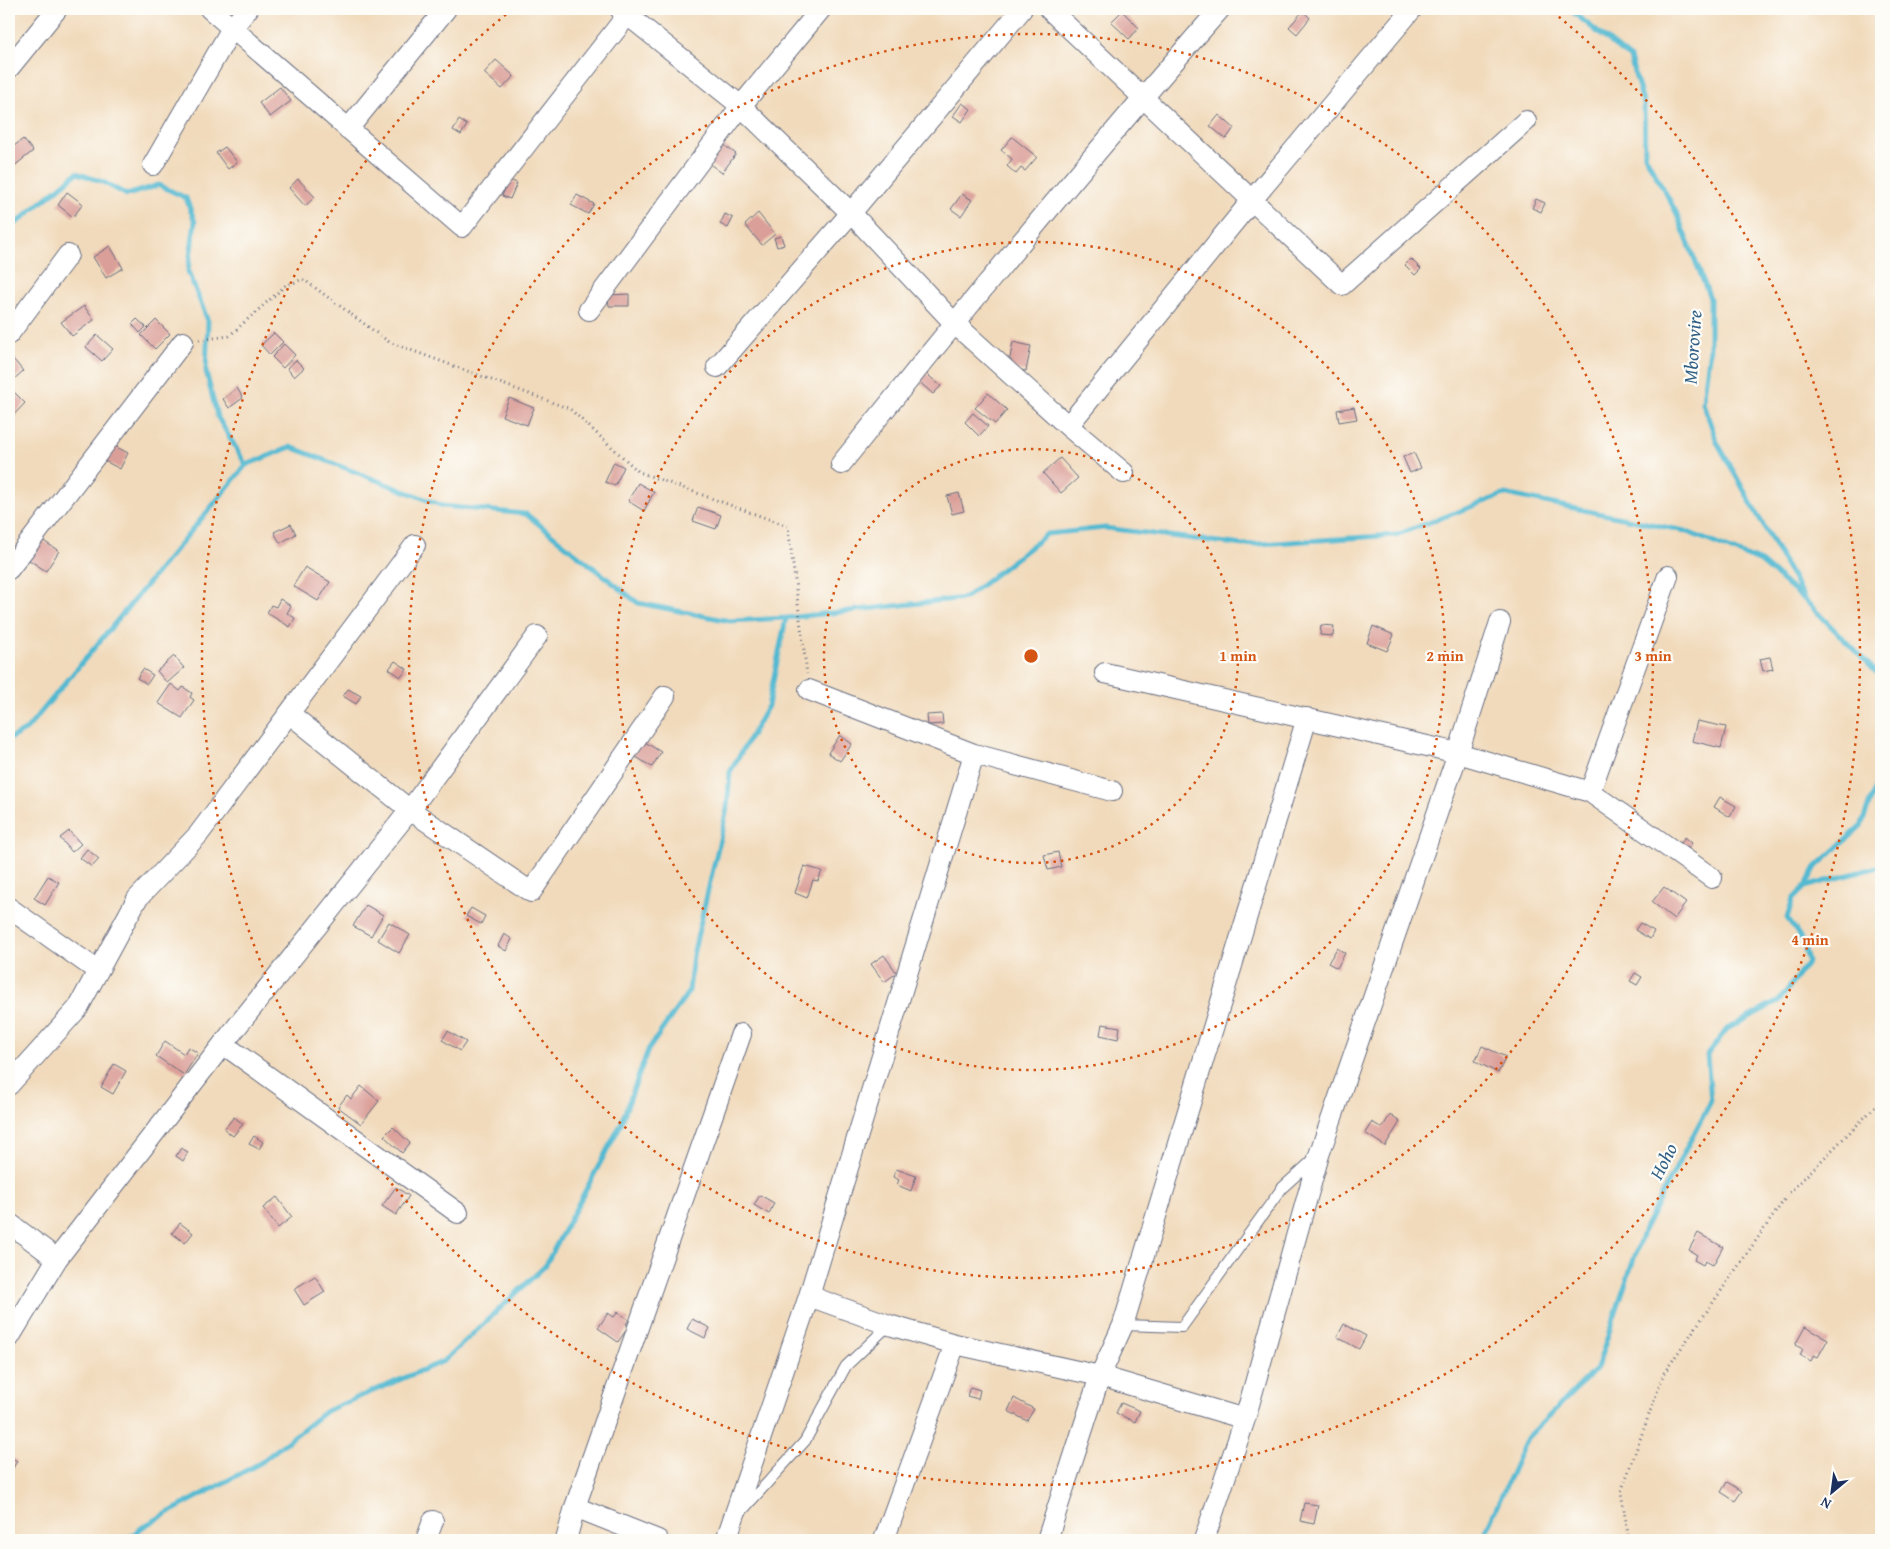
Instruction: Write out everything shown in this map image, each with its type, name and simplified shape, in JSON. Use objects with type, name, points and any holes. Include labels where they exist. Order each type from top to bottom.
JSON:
[{"type":"street","points":[[9,68],[57,9]]},
{"type":"street","points":[[210,9],[462,227],[626,11],[741,106],[850,213],[954,323],[1068,426],[1124,473]]},
{"type":"street","points":[[153,165],[232,28],[248,9]]},
{"type":"street","points":[[348,129],[446,9]]},
{"type":"street","points":[[589,310],[741,106],[822,9]]},
{"type":"street","points":[[717,368],[1022,9]]},
{"type":"street","points":[[1049,9],[1342,285],[1526,121]]},
{"type":"street","points":[[841,464],[954,323],[1142,97],[1220,9]]},
{"type":"street","points":[[1068,426],[1252,200],[1412,9]]},
{"type":"street","points":[[9,334],[68,255]]},
{"type":"street","points":[[9,568],[183,342]]},
{"type":"street","points":[[9,1085],[78,1008],[138,898],[198,835],[415,545]]},
{"type":"street","points":[[1590,792],[1668,576]]},
{"type":"street","points":[[1204,1540],[1245,1419],[1319,1155],[1458,753],[1500,622]]},
{"type":"street","points":[[9,1338],[57,1260],[223,1044],[410,810],[537,636]]},
{"type":"street","points":[[1105,673],[1458,753],[1590,792],[1712,878]]},
{"type":"street","points":[[809,690],[974,754],[1112,791]]},
{"type":"street","points":[[290,714],[410,810],[531,892],[665,696]]},
{"type":"street","points":[[1047,1540],[1100,1376],[1123,1325],[1307,718]]},
{"type":"street","points":[[729,1531],[810,1296],[974,754]]},
{"type":"street","points":[[9,908],[98,971]]},
{"type":"street","points":[[566,1540],[575,1507],[741,1034]]},
{"type":"street","points":[[223,1044],[458,1213]]},
{"type":"street","points":[[9,1223],[57,1260]]},
{"type":"street","points":[[810,1296],[889,1325],[954,1344],[1100,1376],[1245,1419]]},
{"type":"street","points":[[884,1540],[954,1344]]},
{"type":"street","points":[[575,1507],[658,1540]]},
{"type":"street","points":[[426,1540],[433,1521]]},
{"type":"lane","points":[[1123,1325],[1182,1328],[1282,1188],[1319,1155]]},
{"type":"lane","points":[[729,1531],[806,1441],[846,1366],[889,1325]]},
{"type":"path","points":[[183,342],[229,336],[285,286],[303,279],[389,342],[570,409],[639,472],[788,526],[809,690]]},
{"type":"path","points":[[1630,1540],[1621,1492],[1664,1373],[1789,1193],[1881,1101]]},
{"type":"building","points":[[1122,11],[1139,28],[1129,39],[1111,22]]},
{"type":"building","points":[[1303,11],[1310,18],[1297,34],[1289,27]]},
{"type":"building","points":[[496,60],[514,76],[502,89],[484,73]]},
{"type":"building","points":[[280,87],[291,101],[270,117],[259,103]]},
{"type":"building","points":[[962,103],[971,109],[962,122],[953,116]]},
{"type":"building","points":[[1219,115],[1234,128],[1226,139],[1210,126]]},
{"type":"building","points":[[459,120],[467,125],[461,135],[453,130]]},
{"type":"building","points":[[1012,137],[1037,157],[1025,171],[1021,168],[1016,174],[1007,166],[1012,159],[1001,150]]},
{"type":"building","points":[[23,139],[33,151],[13,167],[9,161],[9,150]]},
{"type":"building","points":[[724,145],[736,154],[722,173],[710,164]]},
{"type":"building","points":[[225,147],[237,162],[228,169],[216,153]]},
{"type":"building","points":[[298,179],[315,197],[305,206],[289,188]]},
{"type":"building","points":[[509,180],[517,183],[510,199],[502,196]]},
{"type":"building","points":[[67,192],[83,204],[73,217],[58,205]]},
{"type":"building","points":[[962,194],[972,200],[961,216],[951,209]]},
{"type":"building","points":[[577,195],[594,204],[588,214],[571,205]]},
{"type":"building","points":[[1536,199],[1545,203],[1541,212],[1532,208]]},
{"type":"building","points":[[758,213],[775,234],[762,245],[745,225]]},
{"type":"building","points":[[725,214],[733,218],[728,228],[720,224]]},
{"type":"building","points":[[781,236],[784,245],[777,247],[774,238]]},
{"type":"building","points":[[110,246],[123,268],[106,278],[93,257]]},
{"type":"building","points":[[1411,259],[1421,269],[1415,275],[1405,265]]},
{"type":"building","points":[[629,294],[629,306],[609,306],[608,295]]},
{"type":"building","points":[[84,306],[94,320],[72,336],[61,322]]},
{"type":"building","points":[[137,319],[146,327],[140,333],[132,324]]},
{"type":"building","points":[[156,320],[170,334],[155,349],[141,335]]},
{"type":"building","points":[[274,333],[283,342],[270,355],[261,345]]},
{"type":"building","points":[[97,335],[113,349],[102,361],[86,347]]},
{"type":"building","points":[[1013,342],[1031,346],[1026,371],[1008,368]]},
{"type":"building","points":[[284,344],[295,355],[283,368],[272,357]]},
{"type":"building","points":[[9,354],[23,371],[11,382],[9,379]]},
{"type":"building","points":[[296,360],[304,368],[294,377],[287,368]]},
{"type":"building","points":[[923,371],[941,386],[933,394],[916,379]]},
{"type":"building","points":[[237,388],[243,398],[229,408],[223,399]]},
{"type":"building","points":[[13,391],[25,403],[11,418],[9,416],[9,395]]},
{"type":"building","points":[[988,393],[1007,410],[995,424],[975,408]]},
{"type":"building","points":[[509,398],[534,408],[527,425],[502,416]]},
{"type":"building","points":[[1354,407],[1357,419],[1339,422],[1337,410]]},
{"type":"building","points":[[973,413],[988,426],[979,436],[965,422]]},
{"type":"building","points":[[107,442],[128,453],[120,469],[99,458]]},
{"type":"building","points":[[1414,453],[1421,468],[1410,473],[1403,457]]},
{"type":"building","points":[[1060,458],[1078,478],[1061,493],[1043,473]]},
{"type":"building","points":[[614,462],[624,467],[615,486],[605,482]]},
{"type":"building","points":[[638,483],[654,492],[644,511],[628,501]]},
{"type":"building","points":[[959,493],[964,511],[952,514],[947,496]]},
{"type":"building","points":[[698,507],[721,515],[716,529],[693,521]]},
{"type":"building","points":[[291,524],[296,534],[280,543],[274,532]]},
{"type":"building","points":[[42,540],[59,551],[46,571],[29,560]]},
{"type":"building","points":[[305,567],[330,582],[318,601],[293,586]]},
{"type":"building","points":[[280,599],[291,606],[287,613],[295,618],[290,627],[267,613],[271,605],[276,607]]},
{"type":"building","points":[[1321,625],[1334,626],[1333,636],[1320,635]]},
{"type":"building","points":[[1373,626],[1394,635],[1387,651],[1367,643]]},
{"type":"building","points":[[174,656],[184,668],[167,683],[157,671]]},
{"type":"building","points":[[1770,657],[1773,669],[1763,671],[1760,659]]},
{"type":"building","points":[[395,661],[407,669],[401,677],[389,669]]},
{"type":"building","points":[[143,669],[153,675],[147,684],[137,678]]},
{"type":"building","points":[[171,684],[180,691],[183,687],[192,693],[190,697],[194,700],[182,718],[158,703]]},
{"type":"building","points":[[348,689],[361,696],[356,704],[343,696]]},
{"type":"building","points":[[942,714],[943,724],[928,725],[927,715]]},
{"type":"building","points":[[1697,721],[1726,727],[1721,748],[1692,741]]},
{"type":"building","points":[[840,735],[852,744],[840,761],[828,753]]},
{"type":"building","points":[[643,741],[661,752],[652,767],[633,755]]},
{"type":"building","points":[[1720,797],[1736,806],[1730,817],[1714,807]]},
{"type":"building","points":[[69,831],[81,844],[72,852],[60,838]]},
{"type":"building","points":[[1685,837],[1692,843],[1685,853],[1678,847]]},
{"type":"building","points":[[87,849],[99,859],[92,867],[80,858]]},
{"type":"building","points":[[1058,852],[1061,867],[1048,870],[1044,855]]},
{"type":"building","points":[[804,866],[822,871],[818,881],[813,880],[807,898],[795,893]]},
{"type":"building","points":[[48,876],[59,882],[45,905],[34,898]]},
{"type":"building","points":[[1664,887],[1686,903],[1674,919],[1652,902]]},
{"type":"building","points":[[366,905],[383,915],[371,936],[353,926]]},
{"type":"building","points":[[471,908],[485,916],[481,924],[466,916]]},
{"type":"building","points":[[389,922],[410,935],[399,953],[378,940]]},
{"type":"building","points":[[1640,923],[1654,931],[1650,939],[1635,930]]},
{"type":"building","points":[[504,934],[512,939],[506,951],[498,946]]},
{"type":"building","points":[[1337,948],[1345,953],[1337,968],[1328,963]]},
{"type":"building","points":[[884,955],[897,973],[884,982],[871,964]]},
{"type":"building","points":[[1635,973],[1642,977],[1637,985],[1630,981]]},
{"type":"building","points":[[1102,1024],[1120,1027],[1118,1039],[1100,1035]]},
{"type":"building","points":[[448,1031],[466,1042],[460,1051],[442,1040]]},
{"type":"building","points":[[165,1041],[184,1054],[188,1047],[198,1053],[184,1075],[156,1056]]},
{"type":"building","points":[[1482,1046],[1506,1057],[1498,1073],[1475,1061]]},
{"type":"building","points":[[114,1064],[126,1071],[113,1094],[101,1087]]},
{"type":"building","points":[[361,1086],[379,1101],[361,1124],[338,1107],[347,1095],[351,1099]]},
{"type":"building","points":[[1390,1115],[1400,1122],[1385,1146],[1365,1133],[1372,1122],[1382,1128]]},
{"type":"building","points":[[234,1117],[243,1124],[233,1136],[224,1129]]},
{"type":"building","points":[[393,1127],[410,1143],[402,1153],[384,1136]]},
{"type":"building","points":[[254,1136],[263,1142],[259,1149],[249,1144]]},
{"type":"building","points":[[181,1148],[188,1152],[183,1161],[176,1156]]},
{"type":"building","points":[[896,1169],[916,1176],[911,1191],[897,1185],[899,1180],[893,1177]]},
{"type":"building","points":[[396,1187],[409,1196],[396,1215],[382,1206]]},
{"type":"building","points":[[760,1195],[774,1203],[769,1214],[754,1205]]},
{"type":"building","points":[[277,1197],[292,1217],[278,1228],[263,1208]]},
{"type":"building","points":[[180,1223],[193,1233],[185,1243],[172,1233]]},
{"type":"building","points":[[1698,1233],[1723,1247],[1713,1265],[1705,1261],[1703,1265],[1694,1260],[1697,1255],[1689,1250]]},
{"type":"building","points":[[315,1276],[325,1292],[304,1305],[294,1289]]},
{"type":"building","points":[[618,1312],[629,1320],[626,1324],[629,1326],[618,1342],[598,1328],[608,1313],[614,1317]]},
{"type":"building","points":[[692,1319],[710,1328],[705,1338],[687,1329]]},
{"type":"building","points":[[1344,1324],[1366,1336],[1359,1349],[1337,1337]]},
{"type":"building","points":[[1805,1327],[1828,1339],[1818,1357],[1814,1355],[1811,1361],[1800,1355],[1803,1349],[1795,1345]]},
{"type":"building","points":[[970,1387],[980,1390],[978,1399],[967,1396]]},
{"type":"building","points":[[1014,1398],[1034,1409],[1027,1421],[1008,1411]]},
{"type":"building","points":[[1121,1403],[1140,1411],[1135,1422],[1116,1413]]},
{"type":"building","points":[[9,1456],[17,1461],[9,1475]]},
{"type":"building","points":[[1727,1482],[1742,1491],[1735,1501],[1721,1492]]},
{"type":"building","points":[[1304,1503],[1318,1505],[1314,1524],[1300,1521]]},
{"type":"waterway","name":"Mborovire","points":[[1569,9],[1630,58],[1644,105],[1645,155],[1676,212],[1710,298],[1710,348],[1703,403],[1717,442],[1805,600],[1881,677]]},
{"type":"waterway","points":[[9,229],[77,173],[103,182],[127,195],[159,185],[186,198],[195,222],[188,271],[208,321],[206,371],[217,416],[246,465]]},
{"type":"waterway","points":[[9,739],[27,729],[246,465],[291,447],[443,506],[526,514],[638,603],[730,621],[786,618],[965,598],[1047,534],[1105,528],[1243,545],[1396,535],[1505,494],[1685,531],[1761,562],[1805,600]]},
{"type":"waterway","points":[[126,1540],[144,1526],[260,1463],[326,1411],[444,1361],[545,1266],[620,1126],[648,1050],[689,991],[693,955],[727,809],[730,772],[768,706],[786,618]]},
{"type":"waterway","name":"Mborovire","points":[[1805,887],[1816,867],[1861,826],[1881,773]]},
{"type":"waterway","name":"Hoho","points":[[1482,1540],[1527,1438],[1597,1368],[1644,1229],[1711,1101],[1707,1055],[1727,1029],[1779,1001],[1808,962],[1803,941],[1787,918],[1793,899],[1805,887],[1881,866]]}]
